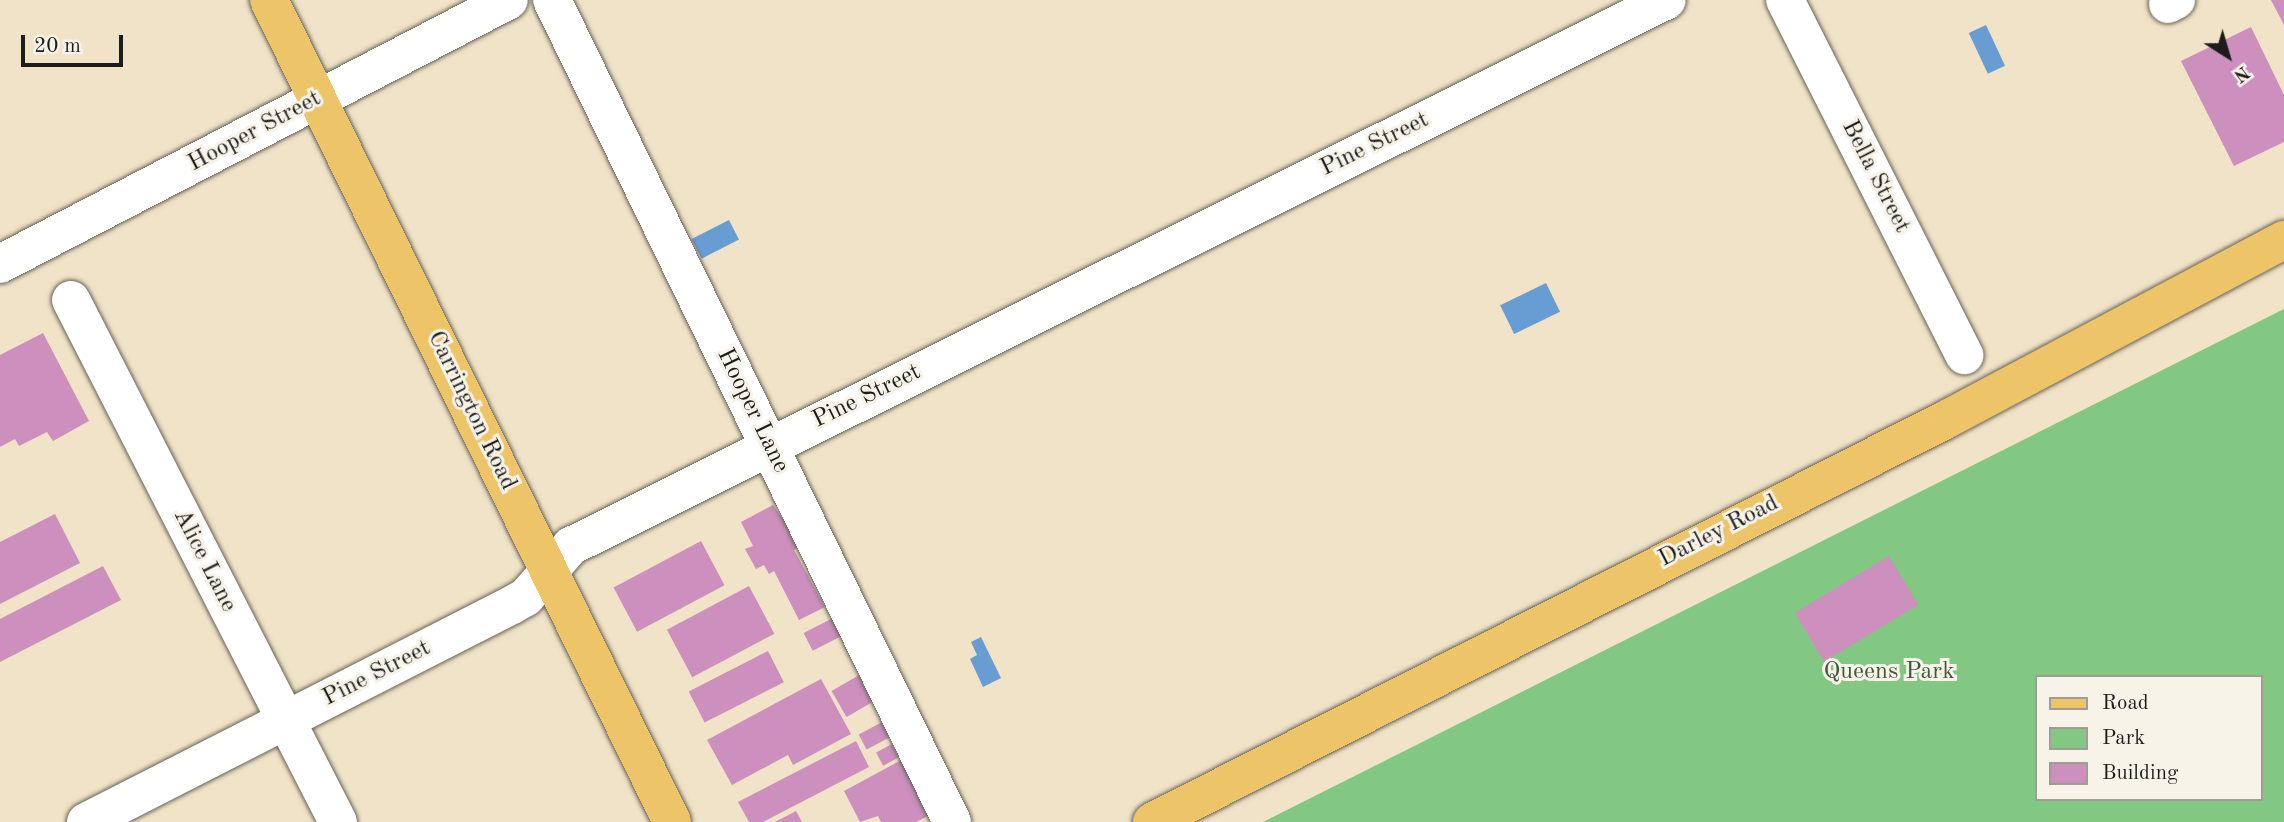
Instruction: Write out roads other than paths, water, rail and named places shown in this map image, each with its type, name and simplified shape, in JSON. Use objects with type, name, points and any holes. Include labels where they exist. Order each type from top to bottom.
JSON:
[{"type":"main road","name":"Carrington Road","points":[[269,0],[672,822]]},
{"type":"main road","name":"Darley Road","points":[[1152,822],[1947,419],[2284,240]]},
{"type":"street","name":"Hooper Street","points":[[0,264],[509,0]]},
{"type":"street","name":"Hooper Lane","points":[[552,0],[952,822]]},
{"type":"street","name":"Pine Street","points":[[86,822],[512,605],[549,571],[571,546],[768,445],[1667,0]]},
{"type":"street","name":"Bella Street","points":[[1785,0],[1964,355]]},
{"type":"street","name":"Alice Lane","points":[[71,300],[338,822]]},
{"type":"water","points":[[1986,25],[2005,66],[1988,74],[1969,33]]},
{"type":"water","points":[[729,220],[739,240],[702,259],[692,239]]},
{"type":"water","points":[[1546,283],[1560,312],[1514,334],[1500,305]]},
{"type":"water","points":[[981,637],[1001,678],[983,687],[970,659],[977,655],[971,642]]},
{"type":"park label","name":"Queens Park","points":[[1889,673]]}]
